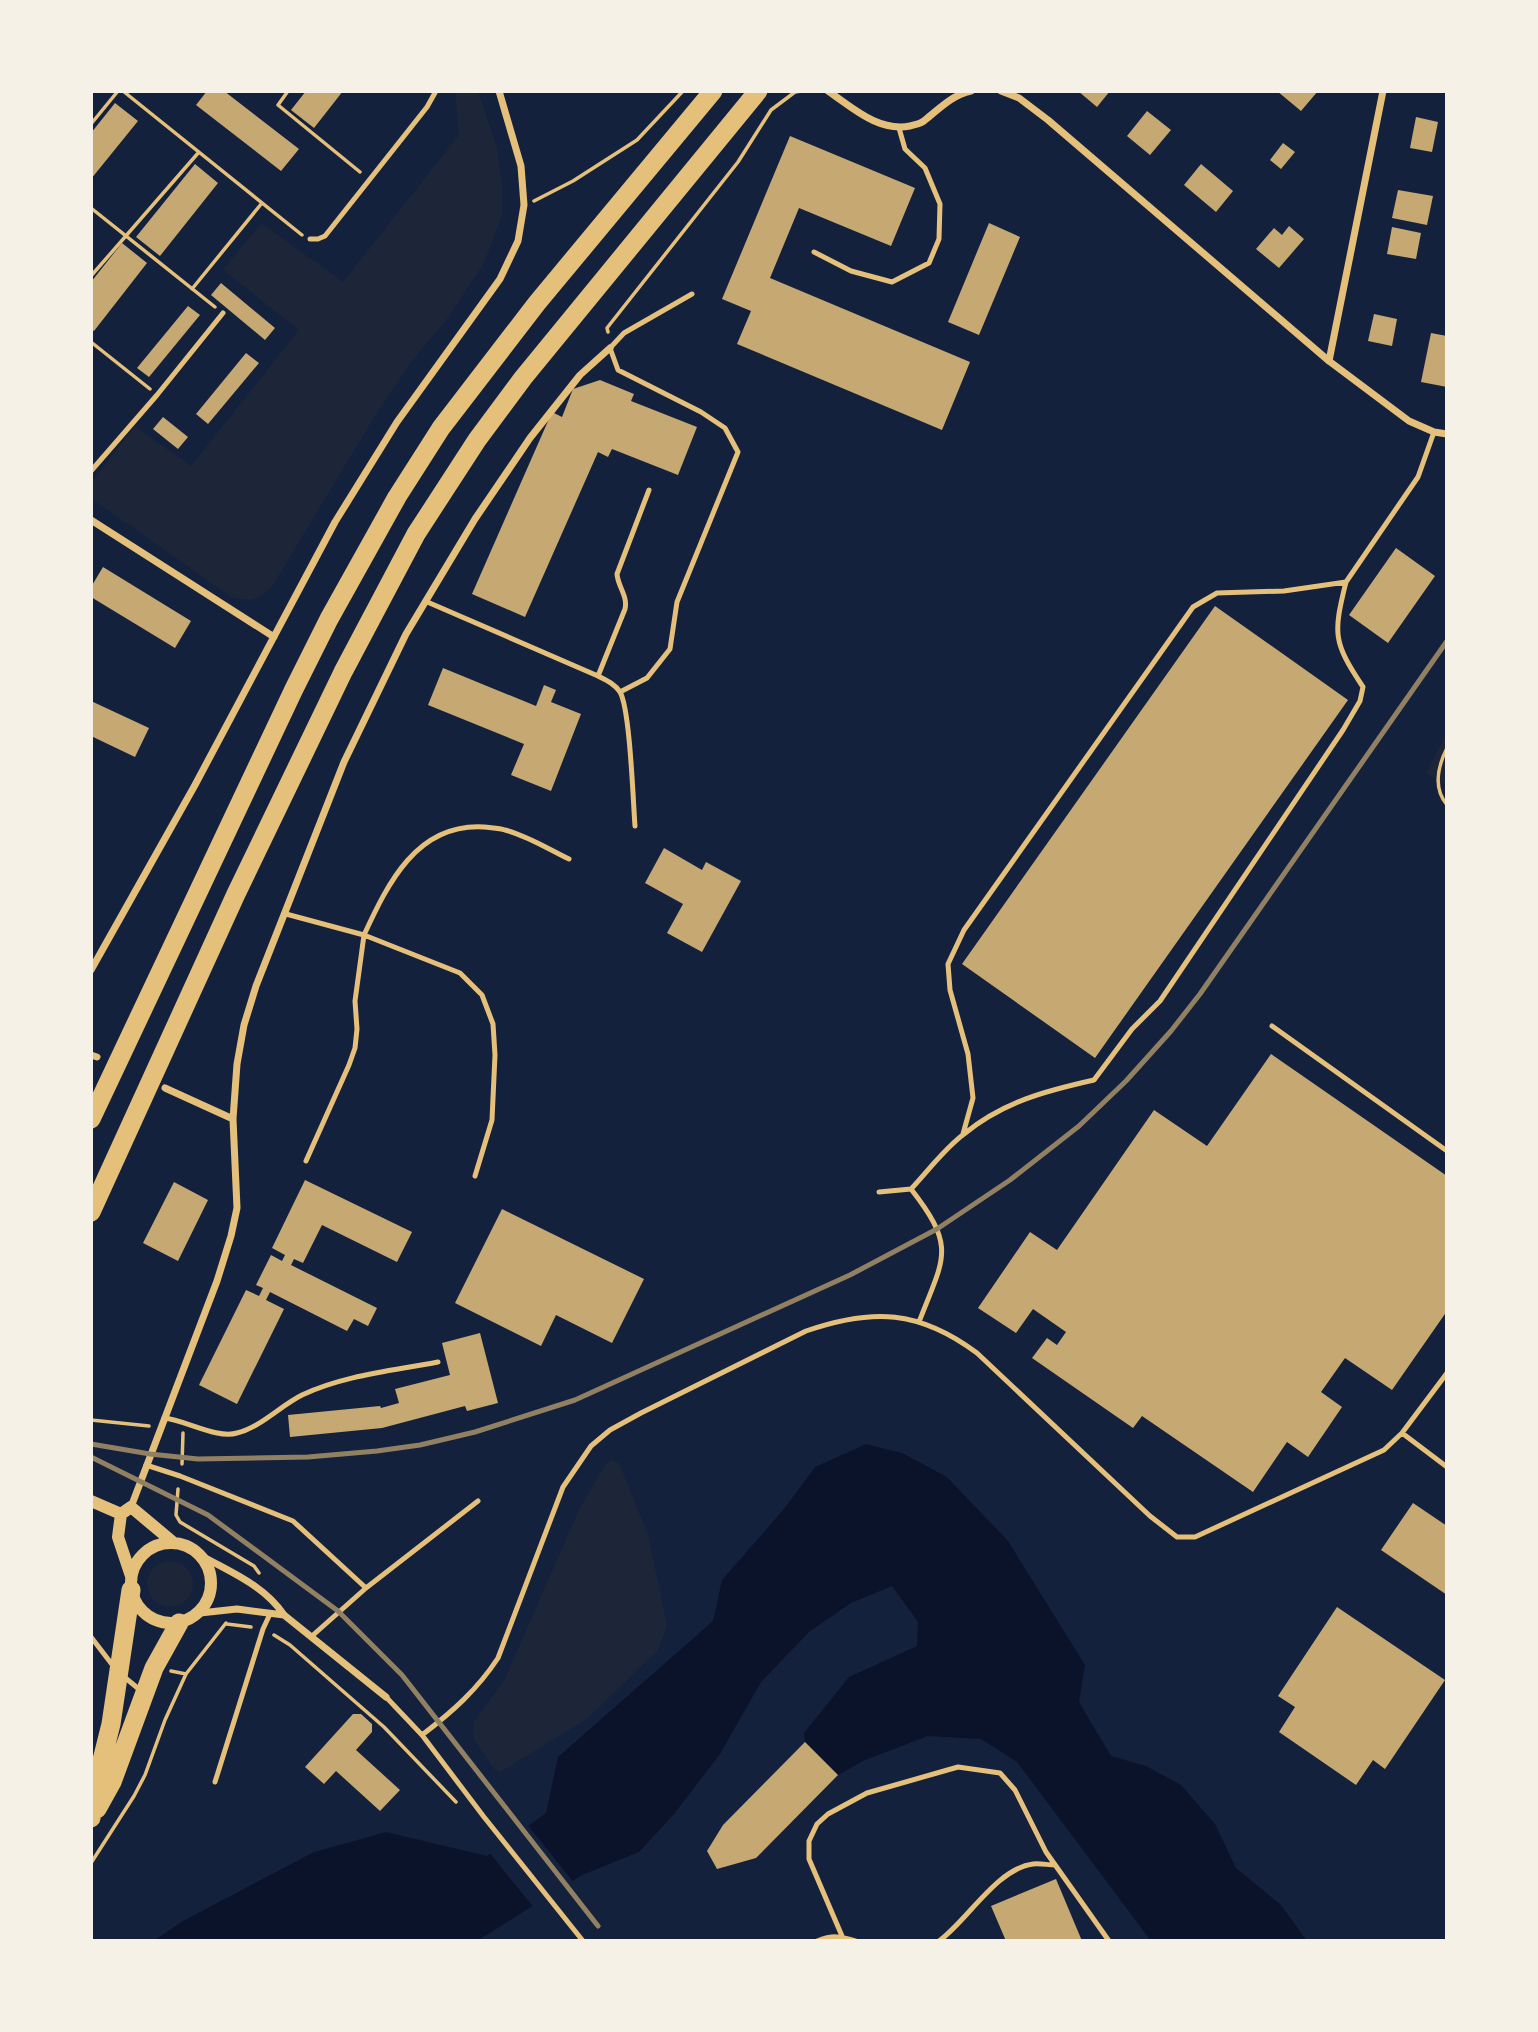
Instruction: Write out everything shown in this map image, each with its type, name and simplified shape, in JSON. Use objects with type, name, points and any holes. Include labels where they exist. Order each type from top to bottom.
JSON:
[{"type":"highway","points":[[91,1119],[294,689],[329,619],[397,497],[441,428],[506,342],[713,91]]},
{"type":"highway","points":[[91,1212],[242,882],[363,631],[416,534],[477,440],[523,379],[758,91]]},
{"type":"highway","points":[[91,1818],[119,1673],[131,1583]]},
{"type":"highway","points":[[91,1818],[112,1782],[154,1668],[179,1623]]},
{"type":"street","points":[[91,970],[335,522],[397,422],[500,279],[518,241],[524,205],[521,166],[499,91]]},
{"type":"street","points":[[828,91],[875,122],[900,128],[923,123],[937,108],[971,91]]},
{"type":"street","points":[[1001,91],[1019,98],[1048,120],[1329,361],[1409,421],[1434,432],[1447,434]]},
{"type":"street","points":[[1329,361],[1383,91]]},
{"type":"street","points":[[284,1615],[237,1609],[200,1613],[179,1623],[164,1623],[151,1618],[136,1604],[118,1537],[217,1281],[231,1236],[237,1208],[233,1119],[237,1064],[244,1025],[256,986],[344,762],[375,694],[425,601],[475,519],[530,438],[580,374],[610,348]]},
{"type":"street","points":[[91,520],[274,638]]},
{"type":"street","points":[[165,1088],[233,1119]]},
{"type":"street","points":[[91,1501],[126,1511],[174,1543],[187,1546],[252,1584],[273,1599],[284,1615],[387,1697]]},
{"type":"street","points":[[131,1583],[141,1556],[160,1545],[174,1543]]},
{"type":"street","points":[[200,1555],[211,1574],[211,1588],[200,1613]]},
{"type":"lane","points":[[310,239],[325,236],[427,107],[436,91]]},
{"type":"lane","points":[[814,252],[851,271],[892,282],[929,263],[939,239],[940,204],[925,168],[905,149],[900,128]]},
{"type":"lane","points":[[620,692],[647,678],[670,649],[677,601],[738,452],[725,428],[701,412],[618,370],[610,348],[624,333],[692,294]]},
{"type":"lane","points":[[91,471],[158,395],[223,313]]},
{"type":"lane","points":[[879,1192],[911,1189],[963,1134],[997,1111],[1040,1092],[1094,1080],[1132,1029],[1160,1001],[1360,701],[1363,687],[1338,643],[1337,616],[1346,582],[1418,477],[1434,432]]},
{"type":"lane","points":[[598,676],[627,601],[617,574],[649,490]]},
{"type":"lane","points":[[963,1134],[973,1098],[968,1054],[950,990],[948,964],[964,930],[1193,607],[1217,593],[1284,591],[1346,582]]},
{"type":"lane","points":[[425,601],[613,684],[620,692],[625,714],[635,825]]},
{"type":"lane","points":[[306,1161],[355,1048],[355,1001],[364,935],[396,873],[419,847],[447,831],[472,827],[503,829],[569,859]]},
{"type":"lane","points":[[286,914],[364,935],[460,973],[482,995],[493,1024],[495,1055],[492,1120],[475,1175]]},
{"type":"lane","points":[[1272,1026],[1447,1151]]},
{"type":"lane","points":[[911,1189],[930,1214],[940,1236],[943,1251],[941,1266],[919,1322]]},
{"type":"lane","points":[[422,1735],[465,1701],[498,1658],[563,1487],[591,1446],[610,1430],[784,1340],[829,1323],[875,1315],[919,1322],[945,1332],[977,1353],[1150,1516],[1177,1537],[1195,1537],[1384,1451],[1402,1433],[1447,1373]]},
{"type":"lane","points":[[164,1418],[220,1433],[236,1434],[300,1396],[348,1377],[438,1362]]},
{"type":"lane","points":[[1402,1433],[1447,1467]]},
{"type":"lane","points":[[146,1465],[293,1521],[366,1588]]},
{"type":"lane","points":[[312,1636],[366,1588],[478,1501]]},
{"type":"lane","points":[[215,1782],[270,1614]]},
{"type":"lane","points":[[91,1637],[119,1673],[145,1694]]},
{"type":"lane","points":[[387,1697],[422,1735],[582,1940]]},
{"type":"lane","points":[[842,1936],[809,1859],[810,1841],[817,1824],[828,1814],[867,1793],[958,1767],[1000,1773],[1015,1790],[1046,1852],[1110,1941]]},
{"type":"lane","points":[[939,1941],[994,1885],[1013,1872],[1032,1864],[1055,1866]]},
{"type":"lane","points":[[817,1941],[830,1936],[842,1936],[856,1941]]},
{"type":"path","points":[[91,124],[118,91]]},
{"type":"path","points":[[123,91],[310,239]]},
{"type":"path","points":[[288,91],[278,105],[370,180]]},
{"type":"path","points":[[524,205],[573,181],[638,140],[683,91]]},
{"type":"path","points":[[610,348],[607,328],[711,198],[752,143],[771,110],[795,92],[801,91]]},
{"type":"path","points":[[91,276],[199,152]]},
{"type":"path","points":[[192,289],[262,203]]},
{"type":"path","points":[[91,208],[223,313]]},
{"type":"path","points":[[91,342],[158,395]]},
{"type":"path","points":[[1447,748],[1437,777],[1443,801],[1447,805]]},
{"type":"path","points":[[91,1420],[160,1427],[183,1433],[176,1515],[180,1522],[254,1566],[259,1575]]},
{"type":"path","points":[[91,1863],[145,1775],[178,1690],[202,1651],[225,1624],[263,1629],[290,1645],[384,1727],[458,1805]]},
{"type":"shaded area","points":[[455,91],[478,91],[497,148],[502,186],[502,215],[484,263],[447,319],[412,361],[373,419],[273,585],[255,598],[231,597],[91,498],[91,483],[135,426],[191,466],[299,330],[223,270],[261,223],[343,282],[459,135]]},
{"type":"shaded area","points":[[1447,732],[1447,786],[1426,773]]},
{"type":"shaded area","points":[[866,1444],[902,1453],[947,1477],[1008,1541],[1085,1665],[1079,1702],[1111,1756],[1146,1766],[1181,1785],[1215,1824],[1236,1868],[1281,1905],[1307,1941],[1151,1941],[1017,1762],[981,1739],[928,1736],[865,1760],[838,1775],[805,1742],[804,1733],[849,1677],[917,1646],[918,1622],[892,1586],[851,1603],[809,1632],[761,1682],[720,1754],[674,1814],[639,1852],[582,1875],[477,1941],[153,1941],[183,1921],[314,1852],[386,1832],[487,1856],[546,1813],[558,1757],[713,1621],[722,1580],[784,1509],[815,1467]]},
{"type":"shaded area","points":[[612,1460],[619,1463],[648,1535],[667,1625],[658,1650],[587,1719],[500,1772],[494,1769],[473,1737],[474,1722],[504,1681],[579,1510],[605,1465]]},
{"type":"shaded area","points":[[170,1561],[186,1568],[193,1584],[186,1600],[170,1607],[154,1600],[147,1584],[154,1568]]},
{"type":"pier","points":[[526,1823],[575,1884],[535,1909],[488,1851]]},
{"type":"building","points":[[207,91],[224,91],[299,149],[281,171],[196,105]]},
{"type":"building","points":[[306,91],[343,91],[314,128],[291,110]]},
{"type":"building","points":[[1078,91],[1110,91],[1097,107]]},
{"type":"building","points":[[1277,91],[1318,91],[1301,111]]},
{"type":"building","points":[[115,103],[138,121],[91,179],[91,133]]},
{"type":"building","points":[[1147,111],[1171,130],[1150,155],[1127,136]]},
{"type":"building","points":[[1416,117],[1438,122],[1432,152],[1410,148]]},
{"type":"building","points":[[790,136],[915,188],[891,246],[799,208],[770,278],[970,362],[942,430],[737,344],[751,311],[722,299]]},
{"type":"building","points":[[1283,143],[1295,152],[1281,169],[1270,160]]},
{"type":"building","points":[[195,164],[218,183],[160,256],[136,237]]},
{"type":"building","points":[[1201,164],[1233,191],[1216,212],[1184,185]]},
{"type":"building","points":[[1398,190],[1433,196],[1427,225],[1392,218]]},
{"type":"building","points":[[989,223],[1020,237],[979,335],[948,322]]},
{"type":"building","points":[[1289,226],[1304,239],[1279,268],[1256,249],[1274,228],[1282,235]]},
{"type":"building","points":[[1392,227],[1421,233],[1416,259],[1387,254]]},
{"type":"building","points":[[122,243],[147,263],[94,331],[91,329],[91,282]]},
{"type":"building","points":[[221,283],[275,328],[265,340],[211,295]]},
{"type":"building","points":[[188,306],[200,315],[149,377],[137,368]]},
{"type":"building","points":[[1374,314],[1397,319],[1392,346],[1368,341]]},
{"type":"building","points":[[1431,333],[1447,336],[1447,387],[1421,382]]},
{"type":"building","points":[[246,353],[259,363],[208,424],[196,414]]},
{"type":"building","points":[[600,380],[634,394],[631,401],[697,427],[678,475],[612,449],[608,457],[598,452],[525,617],[472,594],[552,412],[562,417],[573,389]]},
{"type":"building","points":[[163,417],[188,437],[178,449],[153,429]]},
{"type":"building","points":[[1396,548],[1435,576],[1388,643],[1349,615]]},
{"type":"building","points":[[103,567],[191,621],[175,648],[91,597],[91,587]]},
{"type":"building","points":[[1215,606],[1348,700],[1095,1058],[962,964]]},
{"type":"building","points":[[443,668],[536,706],[544,685],[556,690],[551,702],[581,714],[551,791],[511,775],[524,744],[428,705]]},
{"type":"building","points":[[91,701],[149,728],[135,757],[91,736]]},
{"type":"building","points":[[664,848],[702,870],[706,862],[741,881],[702,952],[667,933],[683,904],[645,883]]},
{"type":"building","points":[[1271,1054],[1447,1176],[1447,1311],[1392,1390],[1345,1358],[1321,1392],[1342,1407],[1308,1457],[1287,1442],[1253,1492],[1142,1416],[1133,1428],[1032,1358],[1047,1338],[1057,1345],[1066,1332],[1033,1309],[1016,1333],[978,1308],[1030,1232],[1057,1250],[1154,1110],[1207,1146]]},
{"type":"building","points":[[305,1180],[412,1232],[397,1262],[322,1225],[303,1263],[294,1259],[291,1265],[377,1308],[368,1326],[354,1319],[347,1331],[270,1292],[266,1300],[284,1309],[237,1404],[199,1385],[246,1290],[259,1296],[263,1288],[256,1285],[271,1255],[282,1261],[285,1255],[272,1248]]},
{"type":"building","points":[[174,1182],[208,1200],[178,1261],[143,1243]]},
{"type":"building","points":[[502,1209],[644,1279],[612,1343],[556,1315],[541,1346],[455,1303]]},
{"type":"building","points":[[480,1333],[498,1403],[467,1411],[465,1406],[382,1428],[290,1437],[288,1415],[381,1408],[399,1403],[395,1389],[450,1375],[442,1343]]},
{"type":"building","points":[[1413,1503],[1447,1526],[1447,1595],[1381,1550]]},
{"type":"building","points":[[1337,1607],[1445,1680],[1385,1769],[1373,1760],[1356,1785],[1279,1732],[1295,1707],[1278,1696]]},
{"type":"building","points":[[353,1714],[361,1714],[372,1724],[372,1732],[356,1750],[400,1790],[380,1811],[336,1771],[324,1784],[305,1767]]},
{"type":"building","points":[[805,1742],[838,1775],[756,1858],[717,1869],[707,1851],[723,1825]]},
{"type":"building","points":[[1056,1879],[1082,1941],[1006,1941],[991,1906]]},
{"type":"railway","points":[[91,1444],[198,1459],[308,1457],[420,1445],[475,1432],[575,1400],[850,1275],[937,1229],[1010,1180],[1079,1126],[1126,1081],[1171,1031],[1200,994],[1447,641]]},
{"type":"railway","points":[[91,1457],[208,1515],[338,1611],[402,1675],[598,1926]]}]
